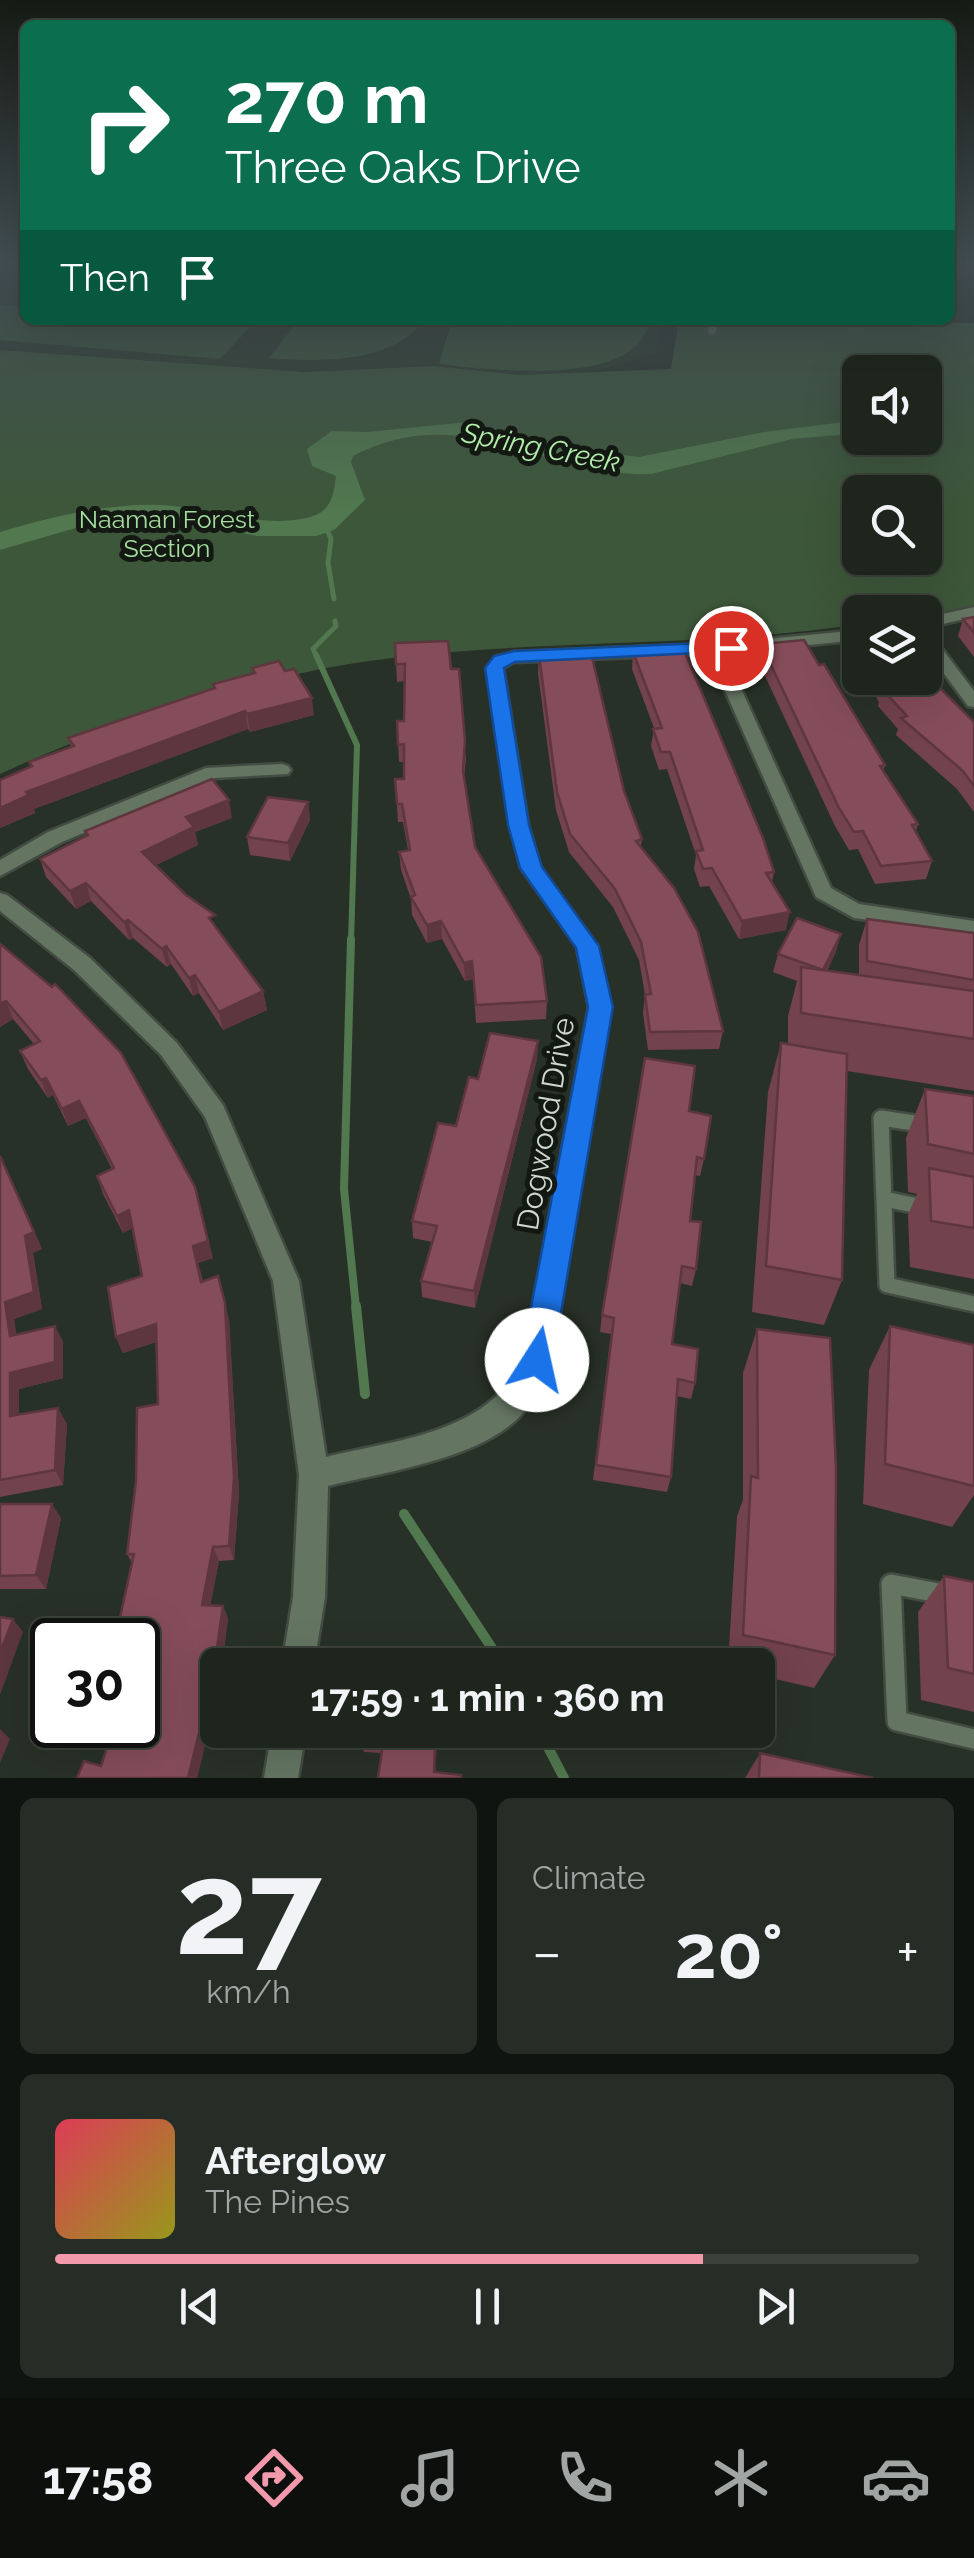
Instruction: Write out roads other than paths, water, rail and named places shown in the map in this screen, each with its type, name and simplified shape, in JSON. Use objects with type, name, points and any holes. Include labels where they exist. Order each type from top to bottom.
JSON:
[{"type":"street","points":[[942,620],[974,612]]},
{"type":"street","points":[[842,637],[714,648],[823,892],[854,912],[974,928]]},
{"type":"street","name":"Dogwood Drive","points":[[314,1476],[472,1431],[502,1413],[524,1390],[537,1360],[600,1007],[587,946],[531,868],[518,825],[494,668],[501,660],[714,648]]},
{"type":"street","points":[[942,660],[974,702]]},
{"type":"street","points":[[0,869],[56,837],[212,772],[282,770]]},
{"type":"street","points":[[0,900],[82,964],[169,1049],[215,1112],[286,1281],[314,1476],[309,1597],[301,1648]]},
{"type":"street","points":[[281,1778],[285,1748]]},
{"type":"lane","points":[[937,1127],[881,1118],[887,1285],[974,1304]]},
{"type":"lane","points":[[886,1199],[938,1210]]},
{"type":"lane","points":[[974,1600],[891,1584],[896,1721],[974,1739]]},
{"type":"water","name":"Spring Creek","points":[[468,422],[582,450],[639,457],[764,432],[842,422],[842,435],[792,439],[651,474],[574,465],[468,437],[432,435],[394,440],[353,456],[351,462],[365,500],[334,530],[316,536],[257,536],[209,526],[103,520],[0,550],[0,532],[59,516],[120,506],[161,505],[279,521],[316,515],[329,504],[336,476],[312,466],[307,449],[332,431],[367,432]]},
{"type":"waterway","points":[[326,527],[331,539],[328,563],[334,599]]},
{"type":"waterway","points":[[316,655],[313,649],[336,626],[335,621]]},
{"type":"waterway","points":[[316,655],[357,745],[351,942]]},
{"type":"waterway","points":[[351,939],[344,1189],[356,1308]]},
{"type":"waterway","points":[[356,1306],[365,1394]]},
{"type":"waterway","points":[[404,1514],[492,1648]]},
{"type":"waterway","points":[[548,1748],[564,1778]]},
{"type":"park label","name":"Naaman Forest Section","points":[[167,534]]}]
